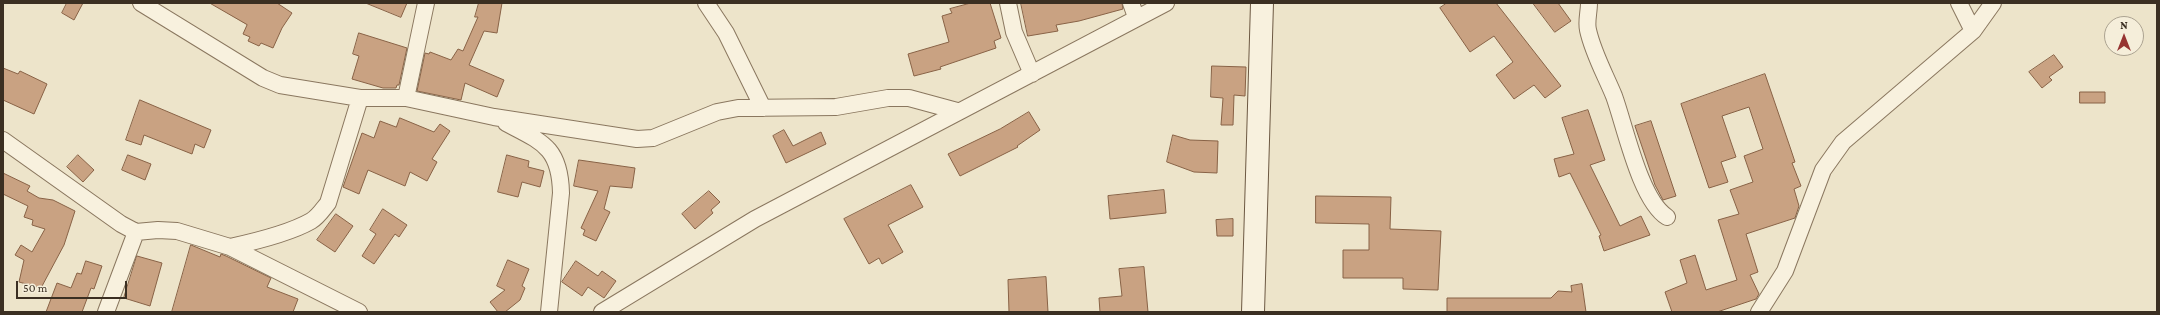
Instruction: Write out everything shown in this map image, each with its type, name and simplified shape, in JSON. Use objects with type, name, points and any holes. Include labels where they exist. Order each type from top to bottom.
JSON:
[{"type":"street","points":[[141,3],[263,78],[280,85],[360,98],[406,98],[494,117],[637,139],[653,138],[717,112],[738,108],[836,107],[888,98],[908,98],[957,111]]},
{"type":"street","points":[[406,98],[426,3]]},
{"type":"street","points":[[706,3],[726,33],[763,108]]},
{"type":"street","points":[[1008,3],[1014,32],[1032,74]]},
{"type":"street","points":[[602,312],[755,219],[957,111],[1032,74],[1134,10],[1166,3]]},
{"type":"street","points":[[1253,312],[1262,3]]},
{"type":"street","points":[[1589,3],[1588,28],[1591,42],[1614,97],[1643,184],[1655,205],[1667,217]]},
{"type":"street","points":[[1959,3],[1973,31]]},
{"type":"street","points":[[1759,312],[1785,271],[1824,170],[1833,155],[1843,142],[1973,31],[1992,3]]},
{"type":"street","points":[[230,247],[256,241],[312,221],[321,212],[328,203],[360,98]]},
{"type":"street","points":[[494,117],[542,142],[554,157],[560,173],[561,193],[549,312]]},
{"type":"street","points":[[3,140],[121,224],[136,232],[158,230],[177,231],[230,247],[359,312]]},
{"type":"street","points":[[106,312],[136,232]]},
{"type":"building","points":[[67,3],[83,3],[74,20],[62,13]]},
{"type":"building","points":[[210,3],[277,3],[292,13],[282,28],[273,48],[261,43],[259,46],[248,41],[250,37],[243,34],[247,25]]},
{"type":"building","points":[[366,3],[407,3],[401,17]]},
{"type":"building","points":[[479,3],[502,3],[497,33],[484,31],[469,65],[504,80],[497,97],[465,83],[461,100],[417,91],[425,53],[429,54],[430,52],[451,60],[458,49],[463,51],[478,17],[475,17]]},
{"type":"building","points":[[971,3],[990,3],[1001,38],[994,41],[996,48],[940,67],[941,69],[914,76],[908,54],[949,42],[942,16],[952,13],[950,9]]},
{"type":"building","points":[[1021,3],[1122,3],[1123,9],[1079,21],[1056,25],[1058,31],[1028,36]]},
{"type":"building","points":[[1447,3],[1496,3],[1561,86],[1545,98],[1534,85],[1514,99],[1496,75],[1513,62],[1494,36],[1470,52],[1440,8]]},
{"type":"building","points":[[1533,3],[1558,3],[1571,21],[1555,32]]},
{"type":"building","points":[[359,33],[407,48],[399,85],[397,85],[396,88],[383,88],[352,79],[359,56],[353,54]]},
{"type":"building","points":[[2054,55],[2063,67],[2049,77],[2052,80],[2042,88],[2029,72]]},
{"type":"building","points":[[1212,66],[1246,67],[1245,96],[1234,95],[1233,125],[1221,125],[1223,98],[1211,97]]},
{"type":"building","points":[[3,68],[18,74],[20,71],[47,84],[34,114],[3,100]]},
{"type":"building","points":[[1765,74],[1795,162],[1792,163],[1801,186],[1794,189],[1799,206],[1795,218],[1746,234],[1758,272],[1750,275],[1759,294],[1756,299],[1717,312],[1672,312],[1665,292],[1687,283],[1680,260],[1695,255],[1706,290],[1737,280],[1718,220],[1739,214],[1730,190],[1753,182],[1744,156],[1763,149],[1749,107],[1722,116],[1736,157],[1721,162],[1728,182],[1709,188],[1681,104]]},
{"type":"building","points":[[2080,92],[2105,92],[2105,103],[2080,103]]},
{"type":"building","points":[[140,100],[211,130],[204,148],[195,144],[192,154],[144,135],[141,145],[126,140]]},
{"type":"building","points":[[1588,110],[1605,160],[1590,165],[1620,226],[1641,216],[1650,235],[1604,251],[1599,236],[1601,235],[1570,173],[1559,177],[1554,159],[1574,154],[1562,118]]},
{"type":"building","points":[[1029,112],[1040,130],[1017,146],[1018,147],[960,176],[948,154],[1000,129]]},
{"type":"building","points":[[400,118],[434,132],[440,124],[450,131],[432,159],[437,162],[427,181],[410,172],[405,186],[368,170],[359,194],[343,187],[362,133],[374,138],[380,121],[396,127]]},
{"type":"building","points":[[1651,121],[1676,196],[1663,200],[1655,185],[1635,126]]},
{"type":"building","points":[[784,130],[793,146],[821,132],[826,144],[786,163],[773,136]]},
{"type":"building","points":[[1173,135],[1190,140],[1218,141],[1217,173],[1194,172],[1167,162]]},
{"type":"building","points":[[78,155],[94,170],[83,182],[67,167]]},
{"type":"building","points":[[128,155],[151,164],[145,180],[122,170]]},
{"type":"building","points":[[507,155],[529,161],[528,167],[544,171],[540,187],[522,182],[518,197],[498,192]]},
{"type":"building","points":[[579,160],[635,168],[632,188],[610,186],[604,209],[610,212],[596,241],[583,235],[585,230],[581,228],[598,191],[574,186]]},
{"type":"building","points":[[3,173],[30,186],[27,191],[39,198],[53,200],[75,211],[64,245],[41,288],[19,282],[24,260],[15,255],[21,245],[32,252],[45,229],[32,225],[33,220],[24,217],[28,206],[3,194]]},
{"type":"building","points":[[911,185],[923,207],[888,225],[903,252],[882,264],[879,258],[869,264],[844,219]]},
{"type":"building","points":[[1164,190],[1166,213],[1110,219],[1108,196]]},
{"type":"building","points":[[709,191],[720,202],[711,210],[713,213],[695,229],[682,214]]},
{"type":"building","points":[[1316,196],[1391,197],[1390,229],[1441,231],[1438,290],[1403,289],[1403,278],[1343,278],[1343,250],[1369,250],[1369,224],[1316,223]]},
{"type":"building","points":[[383,209],[407,225],[399,237],[395,234],[374,264],[362,256],[376,234],[370,230]]},
{"type":"building","points":[[336,214],[353,226],[335,252],[317,240]]},
{"type":"building","points":[[1233,219],[1233,236],[1217,236],[1216,220]]},
{"type":"building","points":[[191,245],[220,257],[221,254],[226,256],[271,278],[267,287],[298,299],[293,312],[172,312]]},
{"type":"building","points":[[137,256],[162,263],[150,306],[124,298]]},
{"type":"building","points":[[508,260],[529,269],[522,286],[525,288],[520,300],[505,312],[498,312],[490,302],[505,290],[497,286]]},
{"type":"building","points":[[86,261],[102,266],[94,289],[91,288],[82,312],[46,312],[57,283],[71,288],[77,273],[81,274]]},
{"type":"building","points":[[576,261],[598,276],[602,271],[616,281],[604,298],[588,287],[582,296],[562,282]]},
{"type":"building","points":[[1144,267],[1148,312],[1100,312],[1099,298],[1122,296],[1119,269]]},
{"type":"building","points":[[1046,277],[1048,312],[1009,312],[1008,280]]},
{"type":"building","points":[[1582,284],[1586,312],[1447,312],[1447,298],[1551,298],[1558,291],[1572,292],[1571,286]]}]
